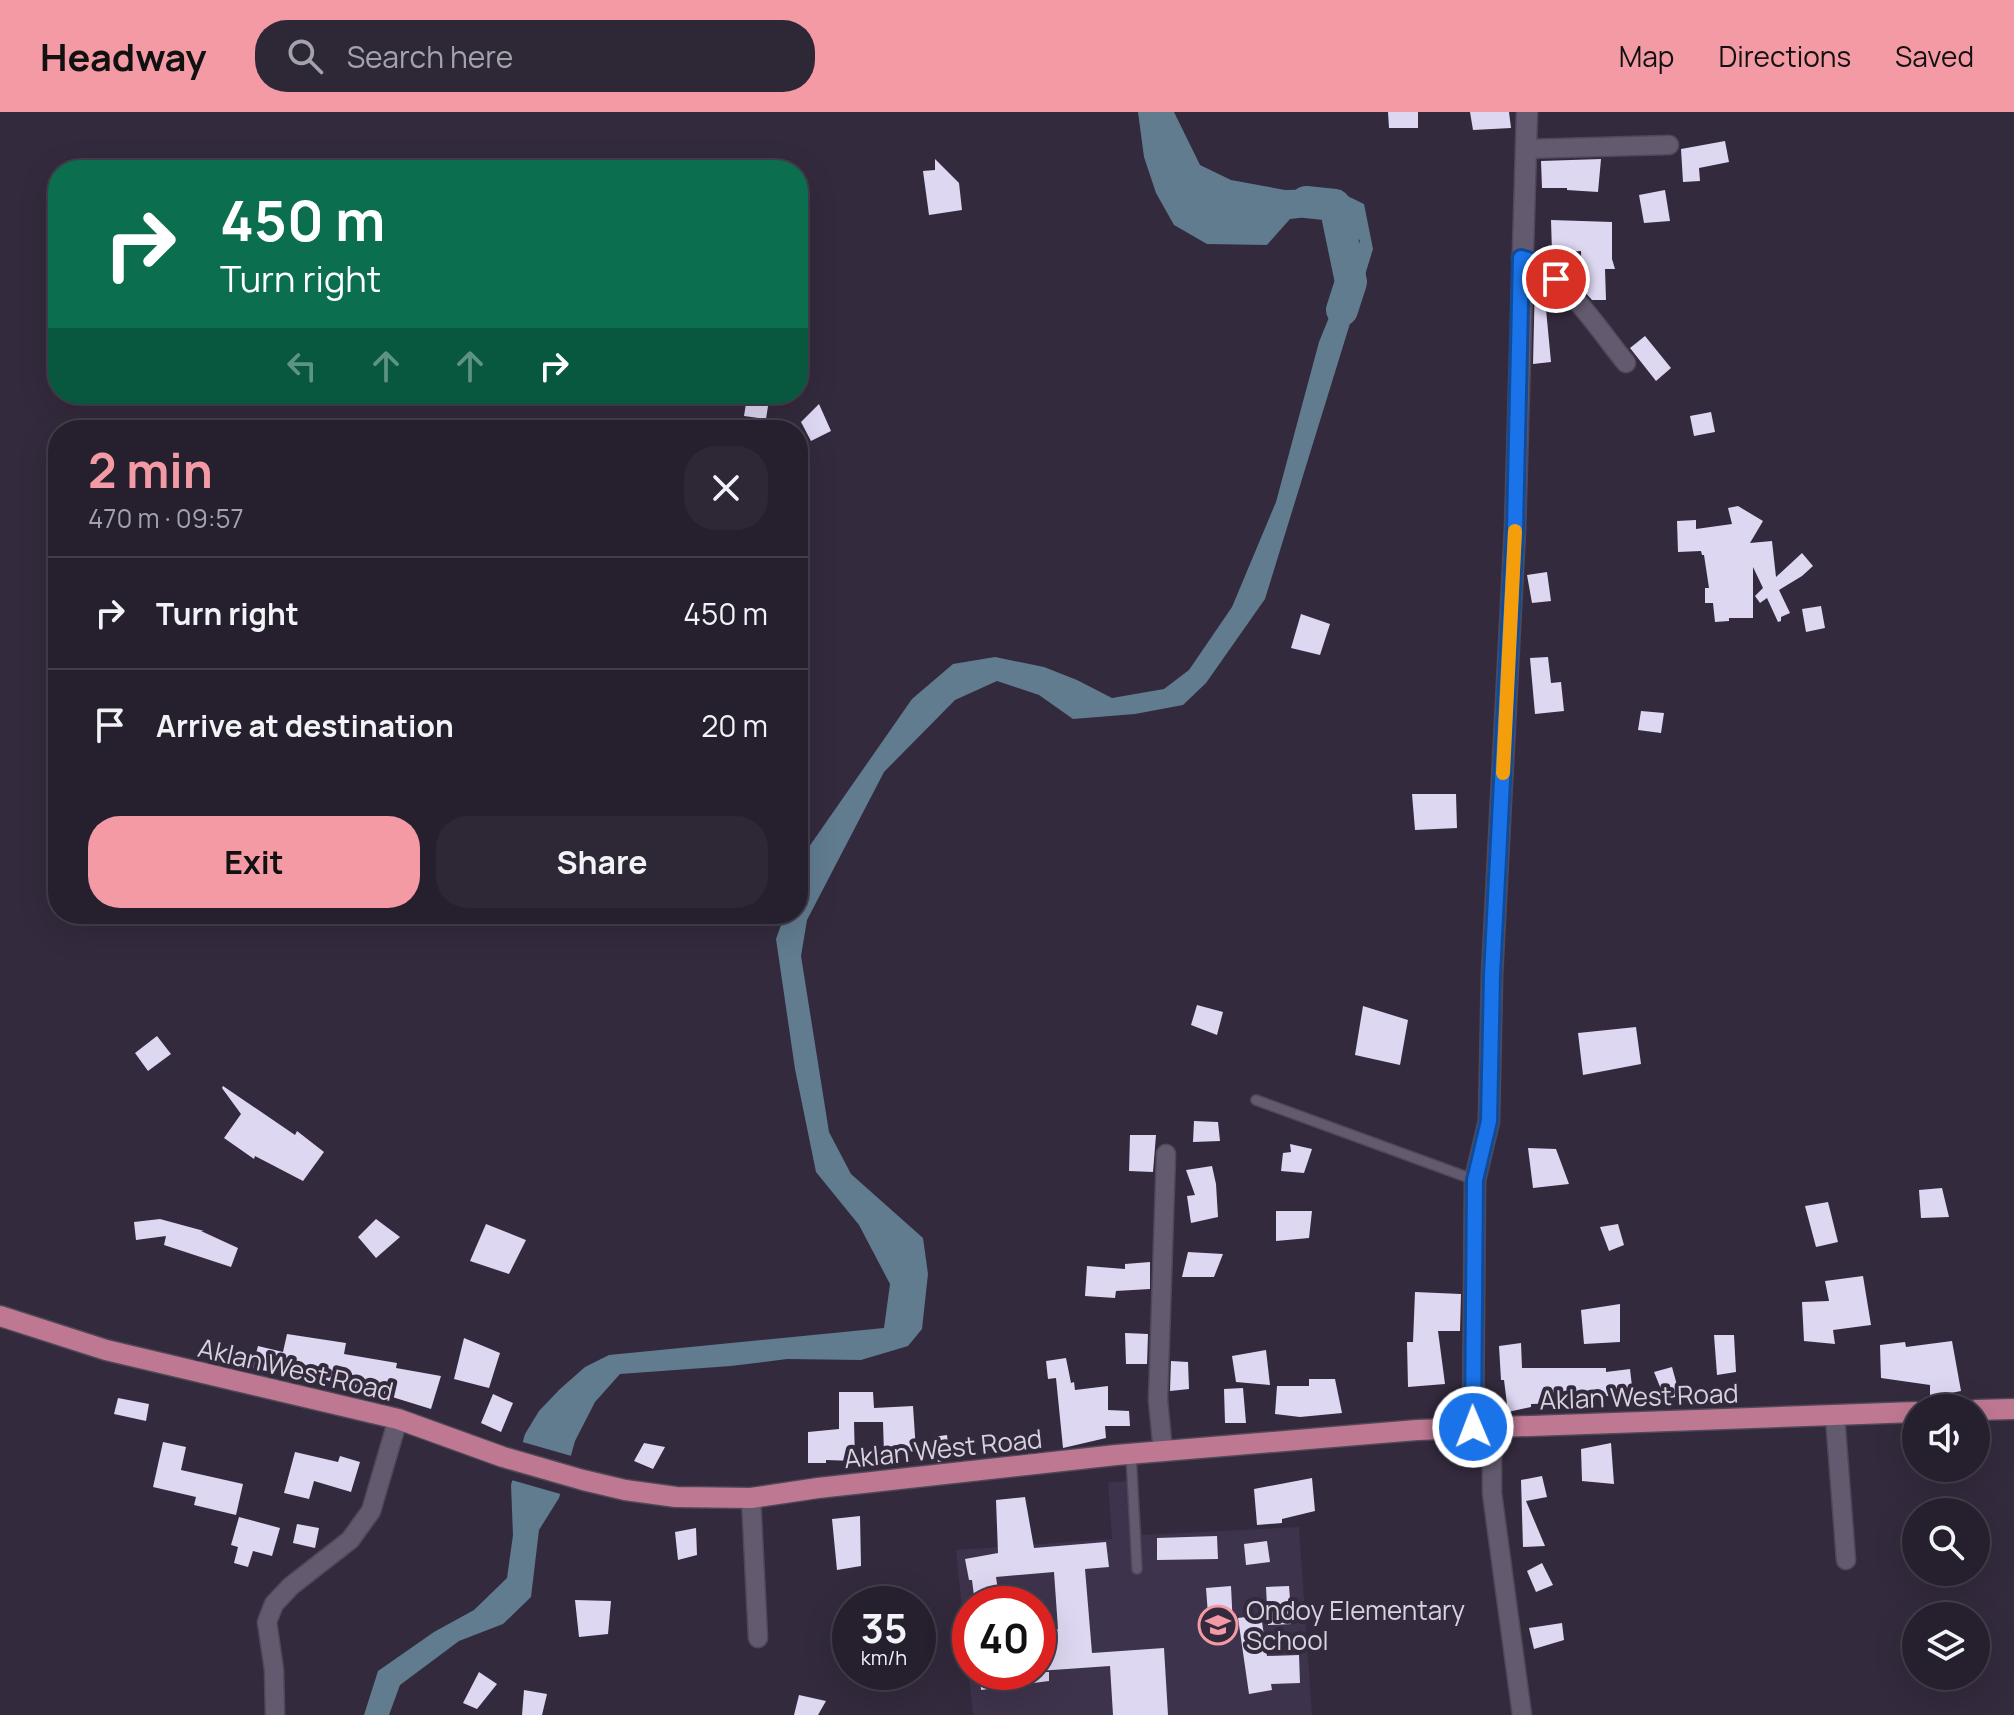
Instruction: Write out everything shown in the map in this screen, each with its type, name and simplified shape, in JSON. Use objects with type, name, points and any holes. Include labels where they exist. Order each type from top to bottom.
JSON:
[{"type":"main road","name":"Aklan West Road","points":[[0,1316],[106,1350],[398,1419],[503,1457],[583,1480],[676,1497],[751,1498],[1131,1454],[1482,1427],[1902,1413]]},
{"type":"main road","points":[[1990,1410],[2014,1409]]},
{"type":"street","points":[[1522,1715],[1482,1427],[1475,1180],[1489,1121],[1492,975],[1516,513],[1527,112]]},
{"type":"street","points":[[1525,149],[1669,145]]},
{"type":"street","points":[[1521,258],[1534,262],[1556,279],[1626,363]]},
{"type":"street","points":[[1163,1452],[1158,1400],[1166,1154]]},
{"type":"street","points":[[1835,1416],[1846,1560]]},
{"type":"street","points":[[275,1715],[274,1670],[267,1622],[274,1604],[291,1586],[350,1540],[371,1511],[398,1419]]},
{"type":"street","points":[[751,1498],[758,1638]]},
{"type":"lane","points":[[1256,1100],[1475,1180]]},
{"type":"lane","points":[[1131,1454],[1137,1569]]},
{"type":"shaded area","name":"Ondoy Elementary School","points":[[1138,1481],[1142,1535],[1299,1527],[1312,1715],[973,1715],[970,1690],[1056,1690],[1056,1586],[960,1586],[956,1550],[1112,1539],[1108,1482]]},
{"type":"water","points":[[1138,112],[1174,112],[1200,165],[1231,180],[1285,190],[1333,189],[1364,204],[1373,249],[1265,599],[1206,683],[1183,705],[1135,714],[1073,719],[1039,695],[997,681],[955,700],[884,772],[808,918],[808,848],[912,699],[953,664],[995,657],[1044,667],[1112,698],[1164,689],[1189,670],[1232,607],[1276,502],[1319,342],[1360,241],[1344,220],[1317,216],[1290,219],[1267,245],[1207,244],[1174,225],[1156,193],[1144,157]]},
{"type":"water","points":[[781,924],[806,924],[801,956],[829,1132],[851,1174],[923,1238],[928,1274],[922,1329],[908,1346],[861,1360],[787,1359],[620,1374],[595,1402],[575,1441],[559,1498],[539,1530],[531,1597],[503,1624],[459,1641],[400,1685],[389,1715],[364,1715],[378,1671],[434,1632],[474,1610],[507,1578],[513,1535],[511,1485],[525,1434],[539,1411],[585,1367],[609,1355],[884,1328],[890,1284],[859,1225],[816,1172],[795,1069],[776,939]]},
{"type":"pier","points":[[519,1441],[575,1457],[564,1495],[508,1479]]},
{"type":"building","points":[[1388,112],[1418,112],[1418,128],[1389,128]]},
{"type":"building","points":[[1470,112],[1509,112],[1511,128],[1473,130]]},
{"type":"building","points":[[1725,141],[1729,162],[1699,168],[1700,181],[1683,182],[1681,149]]},
{"type":"building","points":[[935,159],[959,183],[962,210],[929,215],[923,171],[935,170]]},
{"type":"building","points":[[1601,159],[1598,192],[1542,188],[1541,161]]},
{"type":"building","points":[[1665,190],[1670,221],[1644,223],[1639,195]]},
{"type":"building","points":[[1551,220],[1612,222],[1615,269],[1605,269],[1606,300],[1592,300],[1582,289],[1581,251],[1552,253]]},
{"type":"building","points":[[1535,280],[1548,288],[1546,309],[1551,362],[1533,364]]},
{"type":"building","points":[[1645,336],[1671,368],[1656,381],[1630,348]]},
{"type":"building","points":[[746,404],[768,404],[766,419],[744,416]]},
{"type":"building","points":[[819,404],[831,431],[811,441],[808,420],[803,420]]},
{"type":"building","points":[[1711,412],[1715,432],[1694,436],[1690,416]]},
{"type":"building","points":[[1738,506],[1763,521],[1750,543],[1772,541],[1776,577],[1802,553],[1813,566],[1779,590],[1790,613],[1781,617],[1781,621],[1778,622],[1767,598],[1760,603],[1755,596],[1763,588],[1753,567],[1753,618],[1729,618],[1729,621],[1715,622],[1713,603],[1705,603],[1705,588],[1709,588],[1704,555],[1701,551],[1678,552],[1677,521],[1696,520],[1696,529],[1732,524],[1728,508]]},
{"type":"building","points":[[1547,572],[1551,601],[1532,603],[1527,575]]},
{"type":"building","points":[[1821,606],[1825,628],[1806,632],[1802,609]]},
{"type":"building","points":[[1301,614],[1330,624],[1320,655],[1291,648]]},
{"type":"building","points":[[1548,657],[1551,683],[1561,682],[1564,711],[1535,714],[1530,658]]},
{"type":"building","points":[[1641,711],[1664,713],[1661,733],[1638,730]]},
{"type":"building","points":[[1412,794],[1456,794],[1457,828],[1415,830]]},
{"type":"building","points":[[1197,1005],[1223,1012],[1217,1035],[1191,1025]]},
{"type":"building","points":[[1363,1006],[1408,1020],[1400,1065],[1355,1055]]},
{"type":"building","points":[[1636,1027],[1641,1064],[1583,1075],[1578,1033]]},
{"type":"building","points":[[157,1036],[171,1054],[148,1071],[135,1053]]},
{"type":"building","points":[[223,1086],[295,1135],[297,1131],[324,1152],[303,1181],[255,1156],[254,1159],[224,1138],[241,1114]]},
{"type":"building","points":[[1194,1121],[1218,1122],[1220,1141],[1193,1142]]},
{"type":"building","points":[[1130,1135],[1156,1135],[1153,1172],[1129,1171]]},
{"type":"building","points":[[1290,1144],[1312,1149],[1304,1173],[1281,1171],[1283,1153],[1291,1152]]},
{"type":"building","points":[[1528,1148],[1556,1149],[1569,1184],[1533,1188]]},
{"type":"building","points":[[1212,1166],[1218,1217],[1191,1223],[1187,1196],[1195,1195],[1186,1170]]},
{"type":"building","points":[[1942,1188],[1949,1217],[1921,1218],[1919,1190]]},
{"type":"building","points":[[1828,1202],[1838,1242],[1816,1247],[1805,1206]]},
{"type":"building","points":[[1276,1211],[1312,1211],[1309,1238],[1276,1241]]},
{"type":"building","points":[[160,1219],[204,1231],[201,1231],[238,1248],[231,1267],[164,1245],[166,1236],[136,1240],[134,1222]]},
{"type":"building","points":[[376,1219],[400,1237],[376,1258],[358,1237]]},
{"type":"building","points":[[486,1224],[526,1240],[509,1274],[470,1261]]},
{"type":"building","points":[[1618,1224],[1624,1245],[1609,1251],[1600,1227]]},
{"type":"building","points":[[1188,1252],[1223,1254],[1214,1277],[1182,1277]]},
{"type":"building","points":[[1150,1262],[1150,1289],[1116,1291],[1115,1298],[1085,1296],[1087,1266],[1125,1269],[1125,1264]]},
{"type":"building","points":[[1863,1276],[1871,1325],[1833,1330],[1835,1344],[1804,1341],[1802,1302],[1829,1301],[1825,1281]]},
{"type":"building","points":[[1415,1292],[1461,1294],[1460,1331],[1438,1331],[1445,1384],[1408,1387],[1407,1342],[1413,1342]]},
{"type":"building","points":[[1620,1304],[1620,1342],[1584,1344],[1581,1310]]},
{"type":"building","points":[[1125,1333],[1148,1334],[1147,1364],[1126,1364]]},
{"type":"building","points":[[287,1334],[346,1343],[344,1354],[397,1363],[396,1368],[441,1376],[431,1409],[339,1385],[305,1371],[303,1378],[252,1368],[258,1346],[283,1352]]},
{"type":"building","points":[[1714,1335],[1734,1335],[1736,1372],[1717,1375]]},
{"type":"building","points":[[464,1338],[500,1353],[489,1388],[454,1379]]},
{"type":"building","points":[[1952,1341],[1961,1391],[1930,1394],[1930,1385],[1881,1378],[1880,1345],[1905,1342],[1906,1347]]},
{"type":"building","points":[[1521,1343],[1522,1368],[1606,1368],[1606,1372],[1630,1369],[1633,1395],[1616,1398],[1574,1396],[1575,1403],[1531,1404],[1531,1407],[1508,1412],[1504,1380],[1501,1380],[1499,1346]]},
{"type":"building","points":[[1266,1350],[1270,1385],[1236,1382],[1232,1356]]},
{"type":"building","points":[[1066,1358],[1075,1390],[1108,1386],[1108,1410],[1129,1411],[1130,1426],[1105,1426],[1106,1438],[1063,1448],[1056,1378],[1048,1379],[1046,1361]]},
{"type":"building","points":[[1171,1361],[1188,1362],[1189,1389],[1170,1391]]},
{"type":"building","points":[[1672,1367],[1680,1396],[1665,1399],[1654,1372]]},
{"type":"building","points":[[1309,1379],[1335,1379],[1342,1413],[1300,1417],[1275,1414],[1277,1386],[1309,1386]]},
{"type":"building","points":[[1243,1388],[1246,1423],[1225,1423],[1224,1389]]},
{"type":"building","points":[[839,1392],[873,1392],[874,1408],[913,1406],[916,1451],[884,1454],[883,1422],[854,1422],[855,1461],[808,1463],[808,1432],[839,1429]]},
{"type":"building","points":[[493,1394],[513,1403],[501,1432],[481,1423]]},
{"type":"building","points":[[118,1398],[149,1404],[146,1421],[114,1414]]},
{"type":"building","points":[[947,1435],[950,1460],[938,1462],[933,1437]]},
{"type":"building","points":[[163,1442],[186,1447],[181,1470],[243,1484],[236,1515],[194,1505],[196,1497],[153,1487]]},
{"type":"building","points":[[644,1443],[665,1447],[653,1469],[634,1461]]},
{"type":"building","points":[[1611,1443],[1614,1484],[1582,1481],[1581,1449]]},
{"type":"building","points":[[295,1452],[338,1462],[340,1456],[360,1462],[351,1492],[314,1481],[309,1499],[284,1493]]},
{"type":"building","points":[[1542,1476],[1547,1497],[1526,1501],[1545,1546],[1523,1547],[1521,1480]]},
{"type":"building","points":[[1312,1478],[1315,1511],[1282,1519],[1282,1523],[1257,1525],[1254,1489]]},
{"type":"building","points":[[1025,1497],[1034,1548],[1106,1542],[1109,1567],[1085,1569],[1092,1653],[1164,1648],[1168,1715],[1113,1715],[1110,1666],[1056,1670],[1058,1629],[1054,1572],[996,1577],[997,1586],[973,1586],[965,1559],[998,1553],[996,1500]]},
{"type":"building","points":[[860,1516],[861,1566],[837,1570],[832,1519]]},
{"type":"building","points":[[239,1517],[280,1528],[272,1556],[253,1551],[248,1567],[234,1563],[238,1547],[231,1545]]},
{"type":"building","points":[[297,1524],[319,1528],[315,1548],[293,1543]]},
{"type":"building","points":[[696,1528],[697,1555],[678,1560],[675,1532]]},
{"type":"building","points":[[1217,1536],[1218,1559],[1157,1560],[1157,1538]]},
{"type":"building","points":[[1267,1541],[1270,1562],[1246,1565],[1244,1544]]},
{"type":"building","points":[[1542,1563],[1553,1585],[1536,1592],[1527,1571]]},
{"type":"building","points":[[1231,1586],[1233,1626],[1209,1628],[1206,1588]]},
{"type":"building","points":[[1289,1586],[1292,1624],[1268,1625],[1266,1587]]},
{"type":"building","points":[[575,1600],[611,1601],[608,1634],[579,1637]]},
{"type":"building","points":[[1261,1615],[1267,1656],[1299,1655],[1300,1683],[1271,1684],[1272,1690],[1249,1694],[1238,1618]]},
{"type":"building","points":[[1562,1623],[1564,1640],[1534,1649],[1529,1628]]},
{"type":"building","points":[[479,1672],[497,1684],[477,1709],[463,1703]]},
{"type":"building","points":[[524,1690],[547,1694],[542,1715],[522,1715]]},
{"type":"building","points":[[799,1695],[826,1701],[818,1715],[794,1715]]},
{"type":"waterway","points":[[1306,202],[1335,205],[1351,282],[1342,310]]},
{"type":"slow traffic","points":[[1503,773],[1515,531]]},
{"type":"place","name":"Ondoy Elementary School","points":[[1218,1625]]},
{"type":"route","points":[[1473,1427],[1475,1180],[1489,1121],[1492,975],[1511,648],[1521,258],[1534,262],[1556,279]]}]
